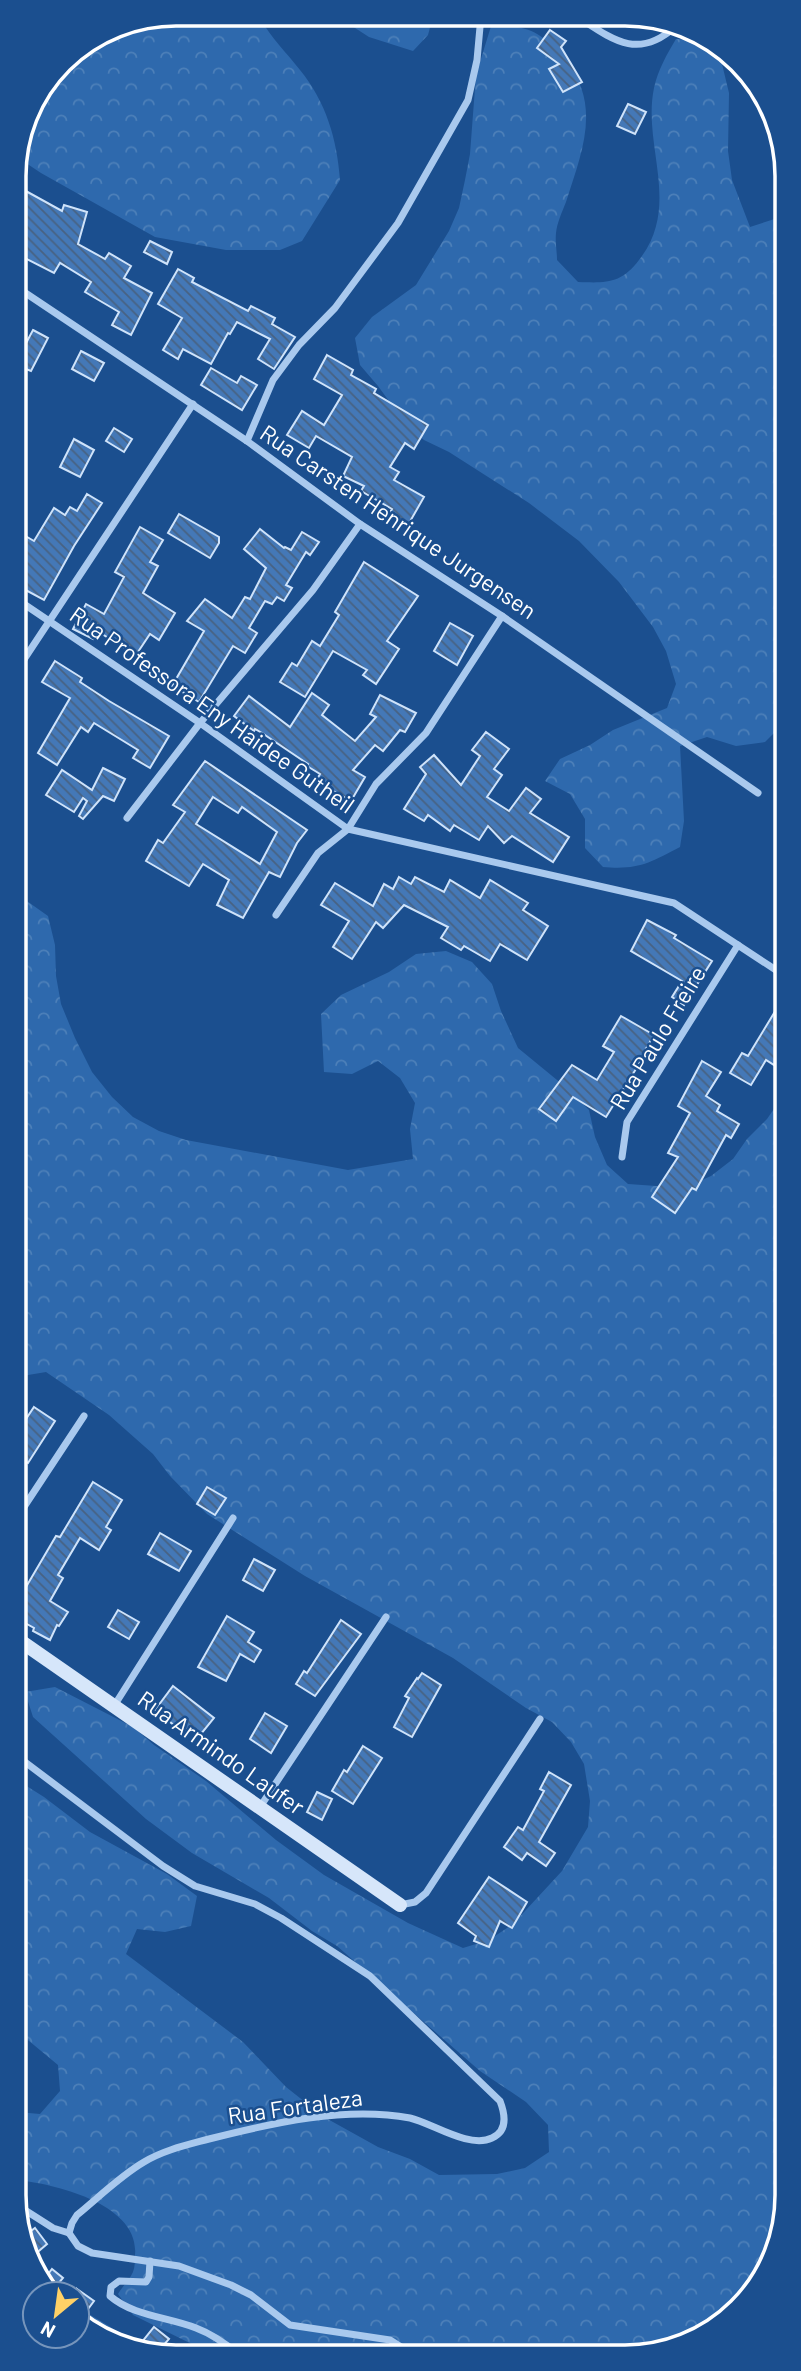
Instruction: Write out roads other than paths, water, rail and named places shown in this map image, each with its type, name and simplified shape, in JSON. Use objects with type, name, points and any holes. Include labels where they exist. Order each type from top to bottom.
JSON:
[{"type":"street","points":[[247,441],[272,380],[299,345],[335,308],[398,223],[468,100],[477,60],[480,26]]},
{"type":"street","points":[[591,26],[612,40],[638,45],[656,41],[667,33]]},
{"type":"street","name":"Rua Carsten Henrique Jurgensen","points":[[27,294],[193,404],[360,524],[502,616],[758,793]]},
{"type":"street","points":[[27,654],[193,404]]},
{"type":"street","points":[[127,818],[200,723],[313,590],[360,524]]},
{"type":"street","name":"Rua Professora Eny Haidee Gutheil","points":[[27,606],[200,723],[348,829],[674,902],[775,969]]},
{"type":"street","points":[[276,915],[318,853],[348,829],[376,784],[426,733],[502,616]]},
{"type":"street","name":"Rua Paulo Freire","points":[[622,1157],[626,1122],[738,945]]},
{"type":"street","points":[[26,1504],[84,1416]]},
{"type":"street","points":[[114,1706],[233,1518]]},
{"type":"street","points":[[260,1807],[386,1617]]},
{"type":"street","name":"Rua Armindo Laufer","points":[[26,1645],[400,1905]]},
{"type":"street","points":[[400,1905],[415,1902],[426,1894],[540,1719]]},
{"type":"street","name":"Rua Fortaleza","points":[[26,1763],[163,1867],[195,1886],[255,1904],[370,1976],[500,2101],[505,2116],[502,2129],[493,2138],[479,2140],[456,2136],[413,2119],[360,2113],[262,2126],[173,2149],[143,2162],[77,2215],[69,2233]]},
{"type":"street","points":[[28,2212],[53,2228],[69,2233],[78,2246],[92,2253],[179,2266],[231,2285],[251,2295],[290,2325],[390,2340],[398,2345]]},
{"type":"street","points":[[150,2261],[146,2282],[119,2281],[111,2287],[110,2296],[121,2305],[196,2328],[226,2345]]}]
